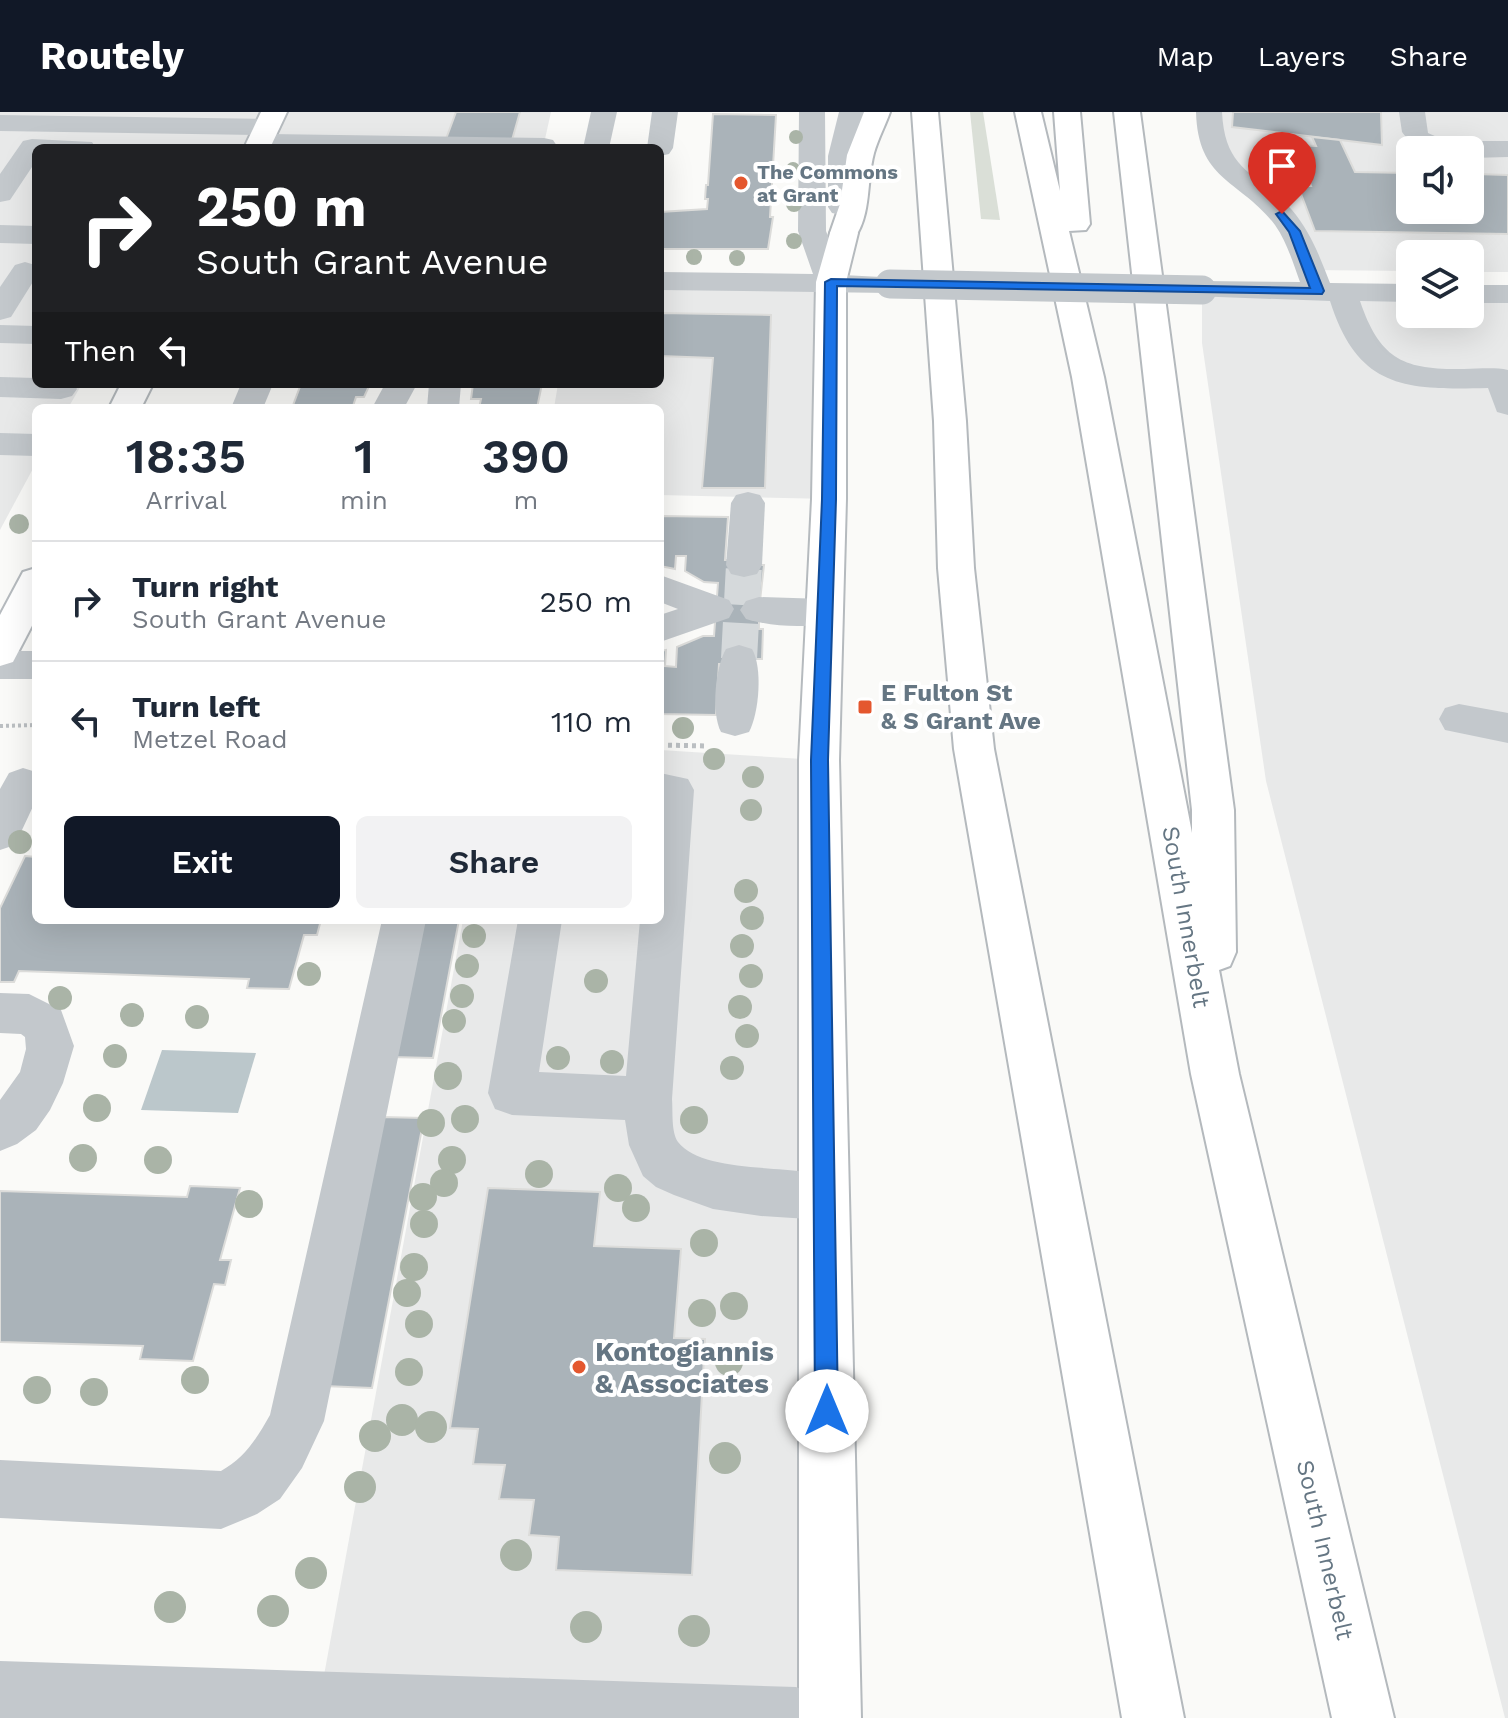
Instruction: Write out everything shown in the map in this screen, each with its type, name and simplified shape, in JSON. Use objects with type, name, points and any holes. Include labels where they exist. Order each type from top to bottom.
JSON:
[{"type":"main road","points":[[830,1718],[819,760],[829,499],[831,282],[854,204],[860,155],[877,112]]},
{"type":"main road","points":[[925,112],[950,421],[956,568],[974,749],[1153,1718]]},
{"type":"main road","name":"South Innerbelt","points":[[1028,112],[1088,377],[1215,1074],[1363,1718]]},
{"type":"main road","points":[[1067,112],[1088,377]]},
{"type":"main road","points":[[1127,112],[1213,810],[1215,1074]]},
{"type":"main road","points":[[0,652],[32,589]]},
{"type":"street","points":[[597,144],[604,112]]},
{"type":"street","points":[[661,144],[665,112]]},
{"type":"street","points":[[812,112],[812,231],[831,282]]},
{"type":"street","points":[[844,233],[841,156],[852,112]]},
{"type":"street","points":[[1412,112],[1414,132],[1420,141],[1432,146],[1508,149]]},
{"type":"street","points":[[1216,117],[1214,150],[1222,164],[1282,214],[1374,358],[1385,367],[1427,378],[1502,378],[1508,405]]},
{"type":"street","points":[[0,123],[545,139]]},
{"type":"street","points":[[0,194],[32,147]]},
{"type":"street","points":[[0,234],[32,235]]},
{"type":"street","points":[[0,311],[23,265]]},
{"type":"street","points":[[664,281],[1396,293]]},
{"type":"street","points":[[1484,294],[1508,294]]},
{"type":"street","points":[[0,334],[32,335]]},
{"type":"street","points":[[0,387],[61,389]]},
{"type":"street","points":[[0,444],[32,445]]},
{"type":"street","points":[[744,565],[748,503]]},
{"type":"street","points":[[664,590],[716,609],[664,628]]},
{"type":"street","points":[[759,610],[824,612]]},
{"type":"street","points":[[735,721],[739,659]]},
{"type":"street","points":[[0,665],[32,665]]},
{"type":"street","points":[[1459,719],[1508,728]]},
{"type":"street","points":[[0,833],[20,784]]},
{"type":"street","points":[[664,789],[673,790],[664,901]]},
{"type":"street","points":[[0,1489],[221,1500],[246,1491],[274,1466],[296,1421],[403,924]]},
{"type":"street","points":[[539,924],[512,1093],[648,1099]]},
{"type":"street","points":[[662,924],[648,1099],[651,1141],[662,1162],[704,1183],[824,1196]]},
{"type":"street","points":[[0,1013],[29,1014],[45,1025],[51,1046],[35,1094],[9,1124],[0,1128]]},
{"type":"street","points":[[0,1692],[170,1708],[796,1718]]},
{"type":"path","points":[[0,726],[32,725]]},
{"type":"shaded area","points":[[0,112],[551,112],[544,144],[32,144],[32,388],[80,388],[70,404],[32,404],[32,470],[0,530]]},
{"type":"shaded area","points":[[970,112],[983,112],[1000,220],[981,219]]},
{"type":"shaded area","points":[[1209,112],[1508,112],[1508,272],[1484,272],[1484,240],[1396,240],[1396,271],[1309,270],[1294,231],[1234,177]]},
{"type":"shaded area","points":[[664,282],[831,282],[829,499],[664,495],[664,404],[555,404],[557,388],[664,388]]},
{"type":"shaded area","points":[[1202,290],[1396,294],[1396,328],[1484,328],[1484,296],[1508,297],[1508,1718],[1505,1718],[1266,781],[1202,343]]},
{"type":"shaded area","points":[[664,750],[819,760],[834,1718],[0,1718],[320,1697],[462,924],[664,924]]},
{"type":"shaded area","points":[[162,1050],[256,1053],[238,1113],[141,1110]]},
{"type":"building","points":[[456,112],[520,112],[512,140],[446,139]]},
{"type":"building","points":[[1233,112],[1381,112],[1382,145],[1232,127]]},
{"type":"building","name":"The Commons at Grant","points":[[713,114],[776,115],[770,217],[773,217],[768,249],[664,249],[664,212],[707,209],[708,199],[705,199]]},
{"type":"building","points":[[1312,137],[1340,140],[1355,172],[1396,173],[1396,224],[1484,224],[1484,174],[1508,175],[1508,234],[1315,231],[1298,186],[1311,186],[1296,145],[1316,146]]},
{"type":"building","points":[[664,313],[771,315],[765,488],[702,488],[713,358],[664,356]]},
{"type":"building","points":[[300,388],[368,388],[364,397],[356,397],[354,404],[294,404]]},
{"type":"building","points":[[472,388],[541,388],[538,404],[480,404],[481,399],[471,399]]},
{"type":"building","points":[[664,516],[728,517],[725,560],[729,560],[729,565],[764,565],[759,610],[759,629],[763,629],[762,659],[724,659],[723,664],[719,664],[716,715],[664,714],[664,650],[665,666],[676,667],[677,647],[703,636],[714,636],[718,583],[704,582],[685,571],[686,556],[676,556],[675,569],[664,567]]},
{"type":"building","points":[[25,856],[32,857],[32,924],[320,924],[317,935],[304,935],[289,989],[247,988],[249,979],[19,971],[14,982],[0,982],[0,908]]},
{"type":"building","points":[[419,924],[458,924],[433,1058],[391,1057]]},
{"type":"building","points":[[381,1117],[424,1118],[372,1388],[324,1386]]},
{"type":"building","points":[[190,1186],[240,1188],[220,1260],[231,1260],[225,1285],[214,1284],[193,1361],[140,1359],[143,1346],[0,1342],[0,1191],[187,1197]]},
{"type":"building","points":[[488,1188],[600,1192],[594,1246],[681,1249],[674,1338],[705,1339],[692,1575],[556,1570],[559,1537],[529,1535],[534,1500],[499,1499],[505,1465],[473,1464],[478,1429],[450,1428]]},
{"type":"tunnel","points":[[739,659],[744,565]]},
{"type":"place","name":"The Commons at Grant","points":[[741,183]]},
{"type":"place","name":"E Fulton St & S Grant Ave","points":[[865,707]]},
{"type":"place","name":"Kontogiannis & Associates","points":[[579,1367]]},
{"type":"route","points":[[827,1411],[819,760],[829,499],[831,282],[1318,291],[1294,231],[1282,214]]}]
